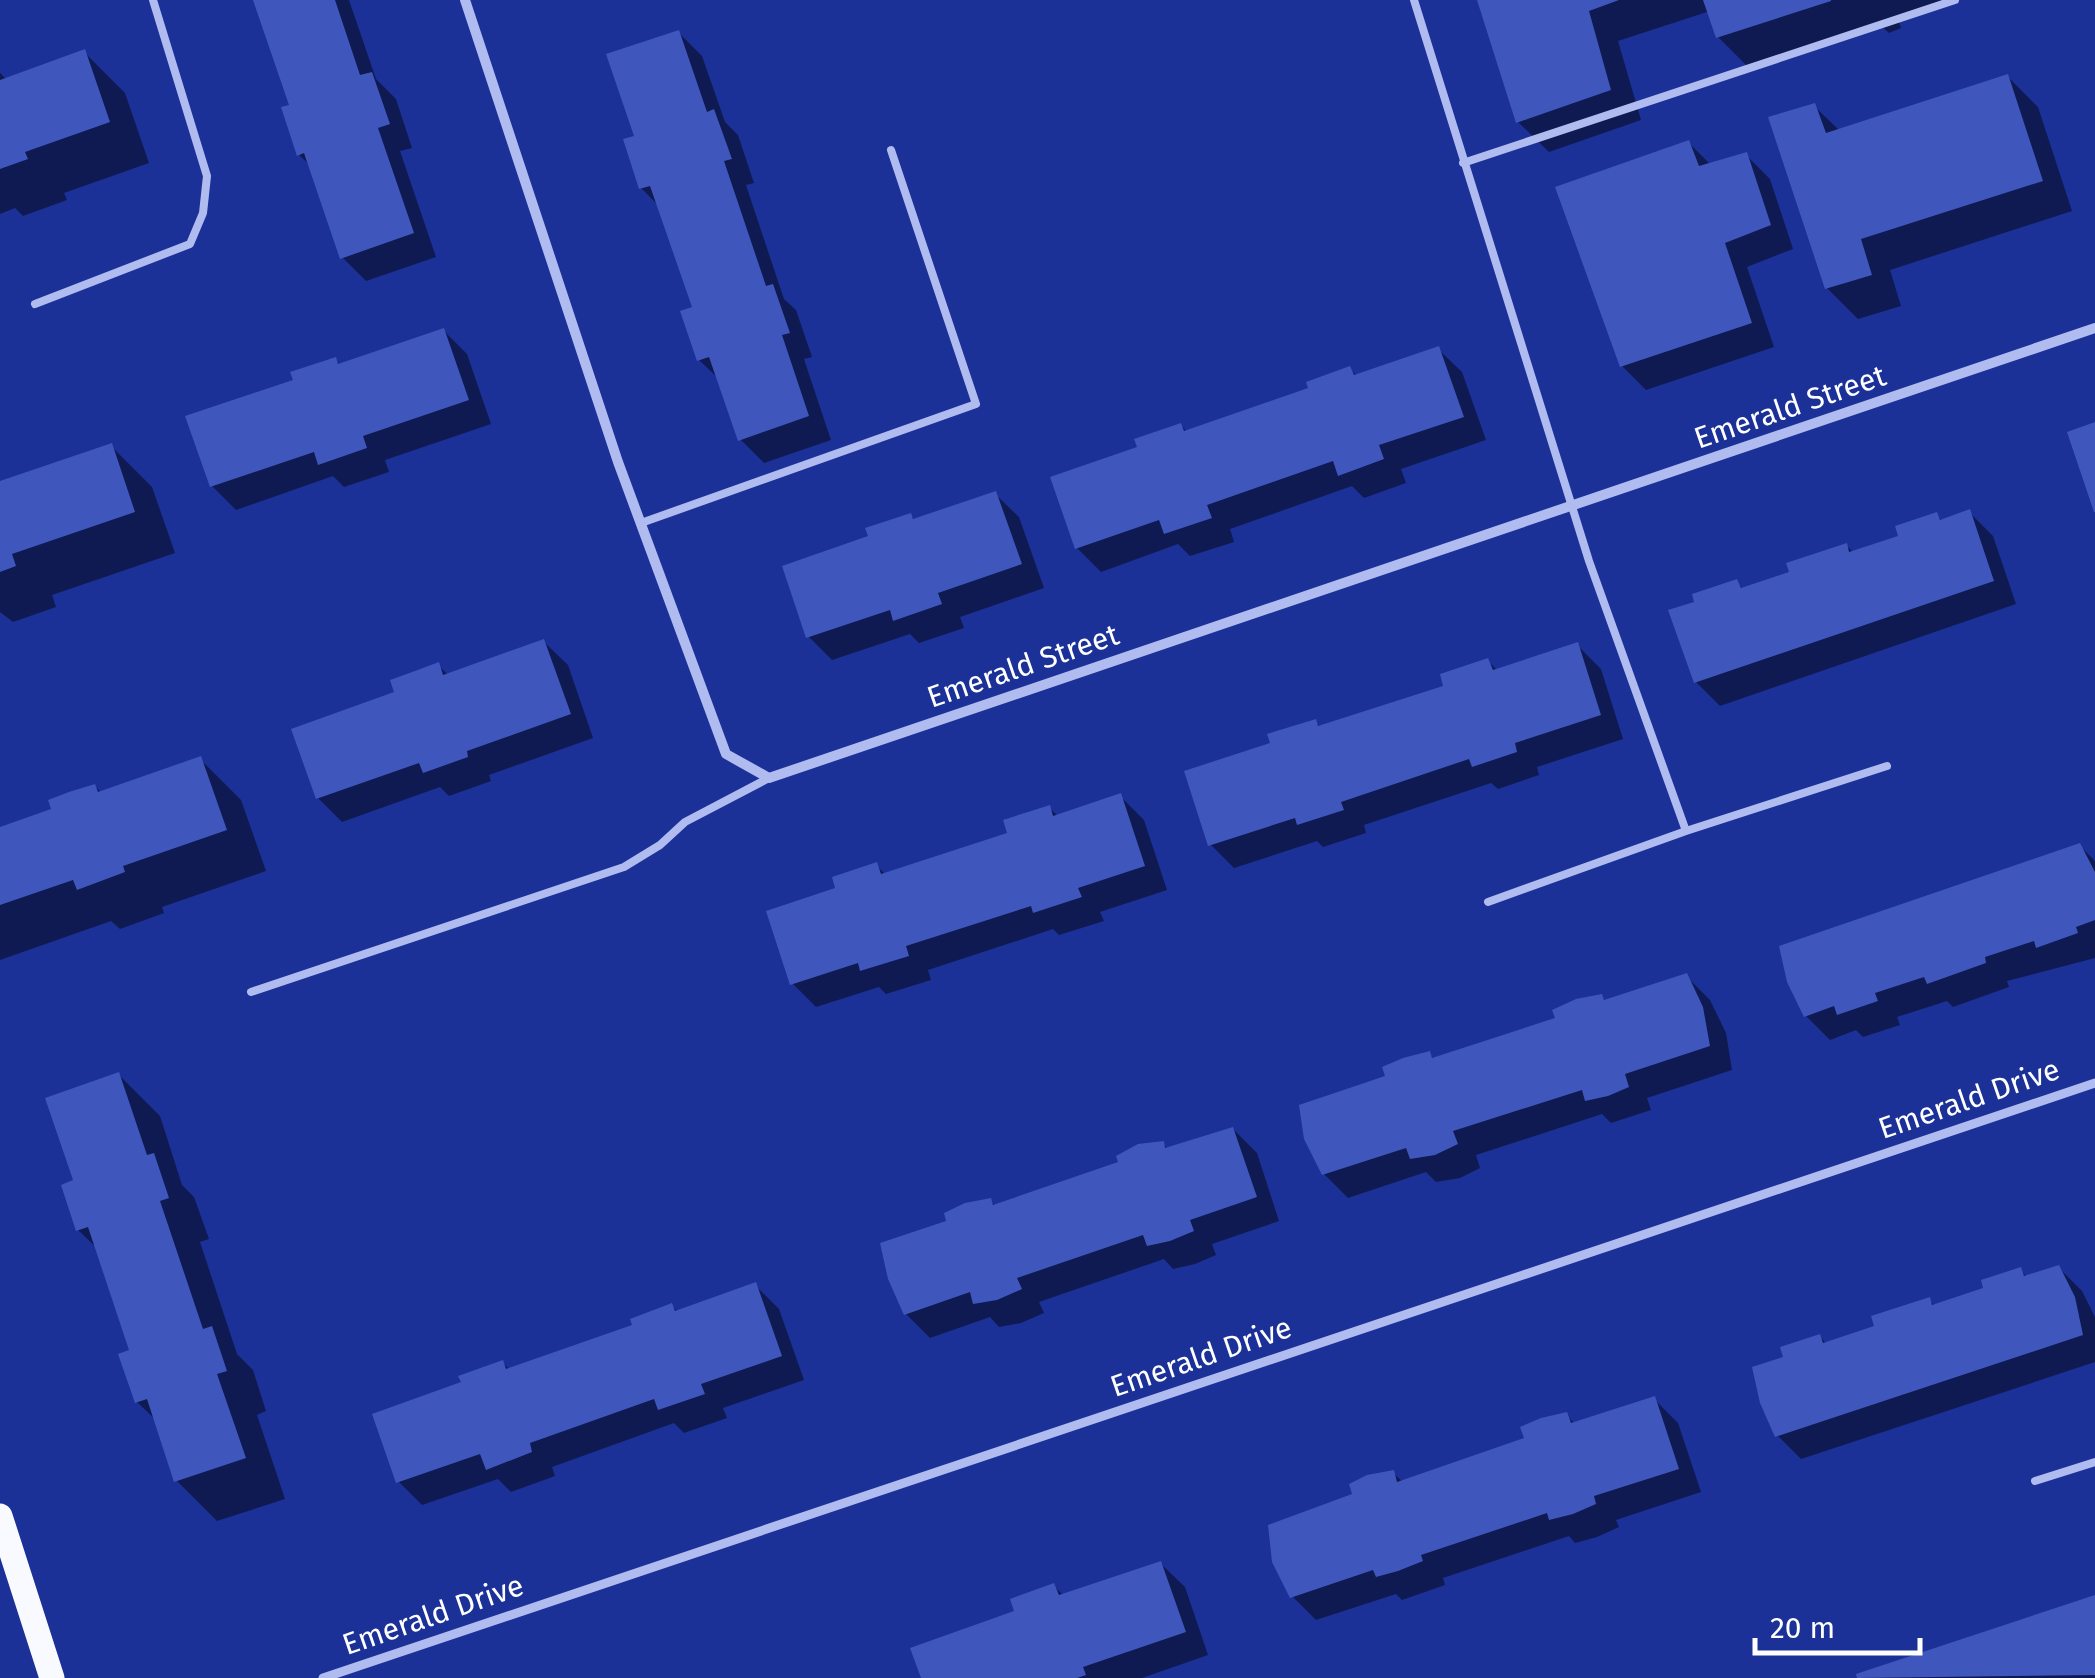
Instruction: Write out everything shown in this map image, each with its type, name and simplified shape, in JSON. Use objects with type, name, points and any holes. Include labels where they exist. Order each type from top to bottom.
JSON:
[{"type":"main road","points":[[0,1516],[52,1678]]},
{"type":"street","points":[[465,0],[641,524],[726,754],[769,778]]},
{"type":"street","name":"Emerald Street","points":[[769,778],[1576,508],[2095,328]]},
{"type":"street","name":"Emerald Drive","points":[[323,1678],[2095,1083]]},
{"type":"lane","points":[[35,304],[190,244],[203,214],[207,176],[153,0]]},
{"type":"lane","points":[[1414,0],[1576,508],[1589,561],[1686,831]]},
{"type":"lane","points":[[1463,162],[1954,0]]},
{"type":"lane","points":[[641,524],[976,404],[891,150]]},
{"type":"lane","points":[[1488,902],[1686,831],[1887,766]]},
{"type":"lane","points":[[250,992],[624,867],[660,845],[685,822],[769,778]]},
{"type":"lane","points":[[2036,1481],[2095,1462]]},
{"type":"building","points":[[253,0],[335,0],[360,75],[372,72],[390,124],[378,128],[414,233],[340,259],[304,153],[297,156],[281,107],[289,105]]},
{"type":"building","points":[[1477,0],[1619,0],[1589,11],[1611,90],[1516,123]]},
{"type":"building","points":[[1703,0],[1831,0],[1831,1],[1716,38]]},
{"type":"building","points":[[679,30],[707,112],[714,109],[732,159],[724,161],[766,286],[773,284],[790,333],[782,335],[809,416],[738,441],[709,357],[697,361],[680,311],[692,307],[650,186],[639,189],[623,139],[634,136],[606,54]]},
{"type":"building","points":[[85,49],[110,122],[25,152],[28,159],[0,169],[0,80]]},
{"type":"building","points":[[2008,74],[2043,181],[1861,239],[1872,275],[1825,289],[1768,117],[1815,103],[1826,133]]},
{"type":"building","points":[[1689,140],[1699,166],[1747,152],[1771,225],[1725,243],[1752,323],[1620,367],[1555,187]]},
{"type":"building","points":[[444,328],[469,400],[363,436],[367,448],[318,465],[314,452],[210,487],[185,416],[293,380],[290,372],[336,357],[338,364]]},
{"type":"building","points":[[1439,346],[1464,417],[1379,445],[1384,459],[1338,476],[1333,461],[1207,505],[1212,518],[1164,534],[1159,520],[1075,549],[1050,477],[1137,447],[1134,439],[1181,423],[1184,431],[1308,388],[1306,382],[1350,366],[1354,375]]},
{"type":"building","points":[[2095,422],[2095,512],[2094,512],[2067,432]]},
{"type":"building","points":[[112,443],[135,512],[12,554],[16,566],[0,572],[0,481]]},
{"type":"building","points":[[996,491],[1022,564],[938,593],[942,604],[893,621],[890,610],[806,638],[782,566],[868,536],[865,528],[911,513],[913,519]]},
{"type":"building","points":[[1970,509],[1994,581],[1694,683],[1668,610],[1694,602],[1692,594],[1737,579],[1741,588],[1789,572],[1786,563],[1847,543],[1849,552],[1898,536],[1895,526],[1937,512],[1940,520]]},
{"type":"building","points":[[544,639],[571,714],[467,751],[468,757],[423,773],[419,763],[316,799],[291,729],[394,692],[390,680],[439,662],[443,675]]},
{"type":"building","points":[[1578,642],[1601,715],[1515,743],[1517,752],[1472,767],[1469,759],[1341,802],[1344,810],[1297,825],[1295,818],[1208,846],[1184,771],[1270,743],[1267,734],[1316,719],[1318,726],[1443,686],[1440,674],[1488,658],[1493,670]]},
{"type":"building","points":[[201,756],[227,830],[123,866],[125,872],[77,890],[73,880],[0,905],[0,827],[51,809],[48,800],[69,792],[95,784],[98,792]]},
{"type":"building","points":[[1121,793],[1145,866],[1078,888],[1082,897],[1033,913],[1031,906],[906,946],[909,956],[860,971],[858,963],[790,985],[766,911],[835,888],[832,877],[877,862],[881,874],[1007,833],[1003,820],[1050,805],[1053,816]]},
{"type":"building","points":[[2080,843],[2095,872],[2095,920],[2076,927],[2078,933],[2036,948],[2034,941],[1985,957],[1986,963],[1927,984],[1924,977],[1875,993],[1878,1001],[1837,1015],[1834,1006],[1804,1017],[1787,982],[1779,946]]},
{"type":"building","points":[[1687,973],[1703,1007],[1710,1046],[1625,1074],[1629,1087],[1585,1101],[1582,1090],[1453,1131],[1458,1144],[1435,1155],[1410,1159],[1406,1148],[1322,1175],[1304,1139],[1299,1105],[1385,1076],[1382,1067],[1430,1051],[1432,1058],[1555,1018],[1552,1010],[1576,999],[1602,994],[1604,1000]]},
{"type":"building","points":[[119,1072],[147,1155],[154,1153],[169,1198],[160,1201],[203,1329],[212,1326],[227,1371],[217,1374],[246,1458],[174,1482],[147,1399],[135,1403],[118,1354],[129,1350],[88,1227],[76,1231],[61,1185],[73,1180],[45,1098]]},
{"type":"building","points":[[1233,1127],[1257,1197],[1190,1220],[1194,1231],[1170,1241],[1147,1246],[1143,1235],[1017,1278],[1022,1289],[997,1300],[973,1304],[970,1292],[904,1315],[888,1279],[880,1243],[946,1221],[944,1213],[965,1203],[991,1198],[993,1205],[1118,1162],[1116,1156],[1138,1144],[1164,1141],[1165,1148]]},
{"type":"building","points":[[2059,1265],[2075,1297],[2083,1335],[1775,1437],[1760,1403],[1752,1367],[1783,1357],[1780,1347],[1820,1334],[1823,1343],[1874,1326],[1871,1316],[1930,1297],[1932,1305],[1983,1288],[1981,1280],[2021,1267],[2024,1276]]},
{"type":"building","points":[[756,1282],[782,1356],[701,1384],[705,1394],[658,1410],[654,1399],[530,1443],[532,1452],[486,1470],[480,1454],[396,1483],[372,1414],[461,1382],[458,1376],[503,1360],[506,1369],[632,1325],[630,1319],[672,1303],[675,1311]]},
{"type":"building","points":[[1655,1396],[1679,1469],[1594,1496],[1596,1504],[1573,1514],[1549,1520],[1547,1513],[1421,1555],[1423,1561],[1398,1571],[1376,1577],[1373,1570],[1290,1598],[1272,1562],[1268,1525],[1352,1494],[1349,1484],[1367,1475],[1394,1470],[1397,1482],[1524,1438],[1520,1427],[1541,1418],[1567,1412],[1571,1423]]},
{"type":"building","points":[[1161,1561],[1186,1632],[1083,1667],[1086,1675],[1077,1678],[921,1678],[910,1648],[1014,1611],[1010,1599],[1054,1583],[1059,1595]]},
{"type":"building","points":[[2095,1595],[2095,1675],[1857,1678],[1856,1674]]}]
